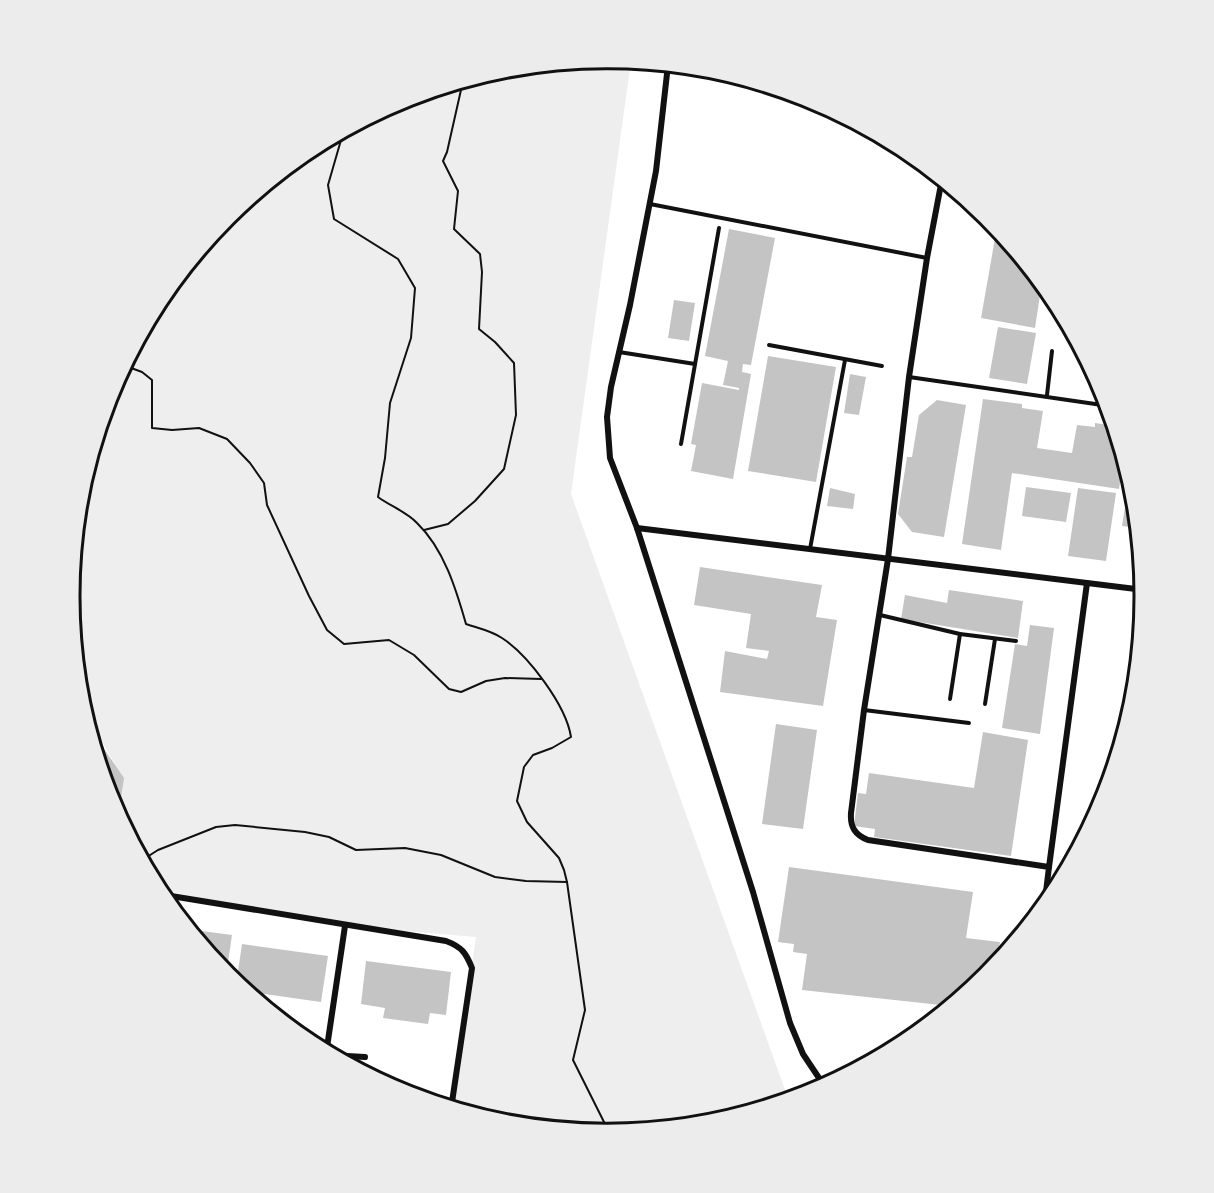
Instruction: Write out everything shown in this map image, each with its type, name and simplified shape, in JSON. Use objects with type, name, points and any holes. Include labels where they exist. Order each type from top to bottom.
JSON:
[{"type":"street","points":[[668,73],[650,204],[609,397],[607,417],[610,458],[637,528],[753,892],[790,1023],[803,1054],[820,1079]]},
{"type":"street","points":[[940,188],[909,377],[888,559],[864,710],[851,825],[857,835],[878,842],[1049,867]]},
{"type":"street","points":[[637,528],[1134,589]]},
{"type":"street","points":[[1046,890],[1087,583]]},
{"type":"street","points":[[173,896],[345,926],[446,940],[459,946],[466,953],[472,968],[452,1101]]},
{"type":"street","points":[[329,1044],[345,926]]},
{"type":"street","points":[[348,1056],[365,1057]]},
{"type":"lane","points":[[650,204],[927,258]]},
{"type":"lane","points":[[681,444],[719,228]]},
{"type":"lane","points":[[769,345],[882,366]]},
{"type":"lane","points":[[1047,395],[1052,351]]},
{"type":"lane","points":[[618,352],[695,364]]},
{"type":"lane","points":[[810,549],[845,360]]},
{"type":"lane","points":[[909,377],[1097,403]]},
{"type":"lane","points":[[879,615],[960,634],[1016,641]]},
{"type":"lane","points":[[950,699],[960,634]]},
{"type":"lane","points":[[985,704],[995,639]]},
{"type":"lane","points":[[864,710],[969,723]]},
{"type":"path","points":[[423,530],[448,524],[475,501],[504,469],[516,415],[514,363],[495,342],[479,329],[482,272],[480,254],[454,229],[458,192],[443,161],[461,90]]},
{"type":"path","points":[[341,142],[328,185],[334,219],[398,259],[415,288],[411,338],[390,402],[385,458],[378,496],[416,522],[434,544],[456,590],[466,624],[500,636],[522,654],[541,679],[569,724],[571,737],[534,755],[524,767],[518,801],[527,822],[559,858],[564,870],[585,1010],[573,1060],[605,1124]]},
{"type":"path","points":[[132,368],[142,372],[152,380],[152,428],[172,430],[199,428],[227,439],[250,463],[264,483],[267,505],[309,596],[327,630],[344,644],[389,640],[414,655],[449,689],[461,692],[486,681],[505,678],[541,679]]},
{"type":"path","points":[[148,856],[158,850],[216,827],[235,825],[305,831],[329,837],[356,850],[405,848],[441,855],[495,877],[526,881],[567,882]]},
{"type":"shaded area","points":[[572,70],[630,70],[571,494],[786,1093],[710,1114],[642,1123],[607,1124],[572,1123],[504,1114],[451,1100],[476,937],[345,926],[169,892],[134,830],[120,799],[123,778],[97,733],[84,665],[80,596],[84,528],[97,460],[107,427],[134,363],[168,303],[210,249],[259,200],[314,158],[374,123],[437,97],[504,79]]},
{"type":"building","points":[[729,229],[775,238],[751,365],[743,364],[742,372],[751,374],[733,479],[691,471],[696,445],[691,444],[702,383],[739,390],[739,388],[723,385],[728,361],[705,356]]},
{"type":"building","points":[[995,239],[1040,295],[1035,328],[981,318]]},
{"type":"building","points":[[674,300],[695,303],[689,341],[668,338]]},
{"type":"building","points":[[998,327],[1036,333],[1027,384],[989,378]]},
{"type":"building","points":[[768,356],[836,367],[816,482],[748,471]]},
{"type":"building","points":[[850,374],[866,377],[859,415],[844,413]]},
{"type":"building","points":[[983,399],[1022,404],[1022,408],[1043,411],[1037,448],[1072,453],[1077,425],[1095,427],[1095,423],[1106,425],[1121,478],[1119,489],[1012,473],[1001,550],[962,544]]},
{"type":"building","points":[[937,400],[966,405],[944,537],[912,532],[898,514],[907,457],[912,457],[919,415]]},
{"type":"building","points":[[1026,487],[1071,493],[1066,522],[1022,516]]},
{"type":"building","points":[[830,488],[855,494],[853,509],[827,506]]},
{"type":"building","points":[[1078,488],[1116,493],[1106,561],[1068,556]]},
{"type":"building","points":[[1126,503],[1130,527],[1122,526]]},
{"type":"building","points":[[700,567],[822,585],[816,617],[837,620],[823,706],[720,692],[725,651],[767,659],[769,651],[746,648],[751,614],[694,605]]},
{"type":"building","points":[[949,590],[1023,601],[1018,638],[901,619],[905,595],[947,603]]},
{"type":"building","points":[[1030,625],[1054,628],[1040,734],[1002,728],[1015,644],[1027,646]]},
{"type":"building","points":[[776,724],[817,730],[803,829],[762,824]]},
{"type":"building","points":[[983,732],[1028,740],[1011,856],[874,837],[875,829],[854,826],[858,793],[866,794],[869,773],[974,788]]},
{"type":"building","points":[[100,743],[124,778],[121,800]]},
{"type":"building","points":[[789,867],[973,892],[966,938],[1000,942],[999,949],[940,1005],[802,990],[807,954],[793,952],[794,944],[778,942]]},
{"type":"building","points":[[199,931],[232,935],[228,963]]},
{"type":"building","points":[[242,944],[328,956],[321,1002],[259,993],[238,973]]},
{"type":"building","points":[[366,961],[451,972],[446,1015],[430,1013],[428,1024],[383,1018],[385,1008],[361,1004]]}]
